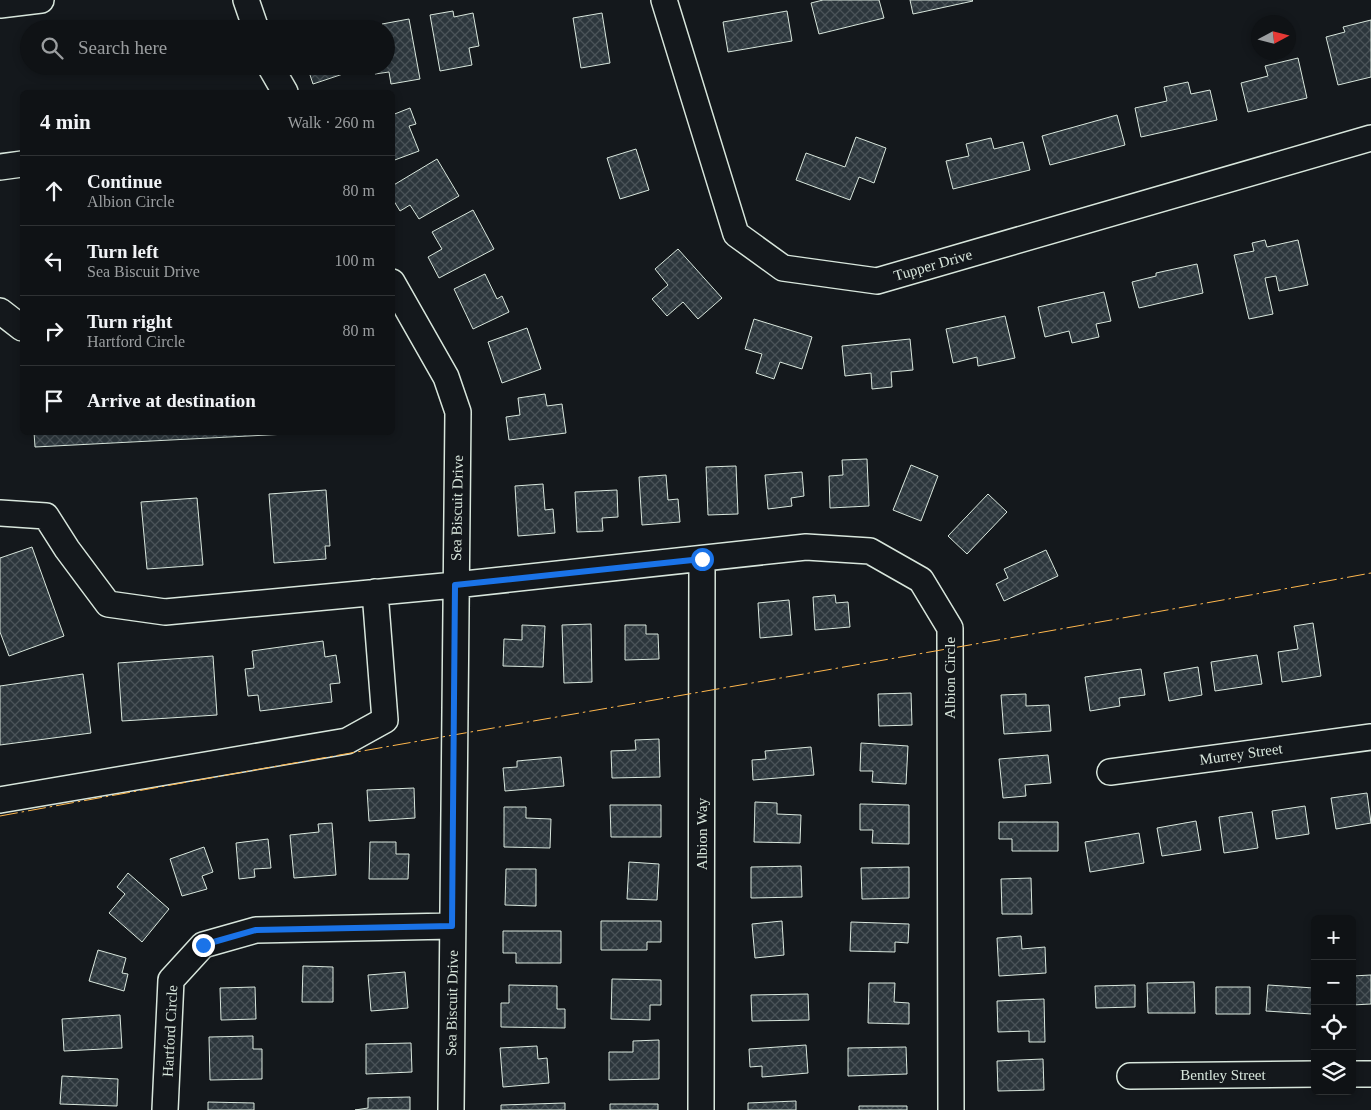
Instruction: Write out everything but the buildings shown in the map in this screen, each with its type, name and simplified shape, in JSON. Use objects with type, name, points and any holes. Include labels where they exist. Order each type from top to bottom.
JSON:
[{"type":"street","points":[[0,5],[41,0]]},
{"type":"street","points":[[246,0],[253,20]]},
{"type":"street","name":"Tupper Drive","points":[[664,0],[736,234],[783,268],[877,281],[1371,138]]},
{"type":"street","points":[[275,75],[284,90]]},
{"type":"street","name":"Sea Biscuit Drive","points":[[395,287],[446,377],[458,412],[451,1110]]},
{"type":"street","points":[[0,311],[20,326]]},
{"type":"street","name":"Albion Circle","points":[[0,513],[46,516],[67,549],[108,604],[165,612],[455,585],[806,547],[870,551],[921,580],[950,628],[952,1110]]},
{"type":"street","name":"Albion Way","points":[[701,1110],[702,559]]},
{"type":"street","points":[[0,800],[347,741],[385,720],[375,592]]},
{"type":"street","name":"Murrey Street","points":[[1110,772],[1371,737]]},
{"type":"street","name":"Hartford Circle","points":[[165,1110],[171,980],[203,945],[256,930],[452,926]]},
{"type":"street","name":"Bentley Street","points":[[1130,1076],[1311,1074]]},
{"type":"street","points":[[1356,1074],[1371,1074]]},
{"type":"power","points":[[0,816],[1371,573]]},
{"type":"route","points":[[203,945],[256,930],[452,926],[455,585],[702,559]]}]
